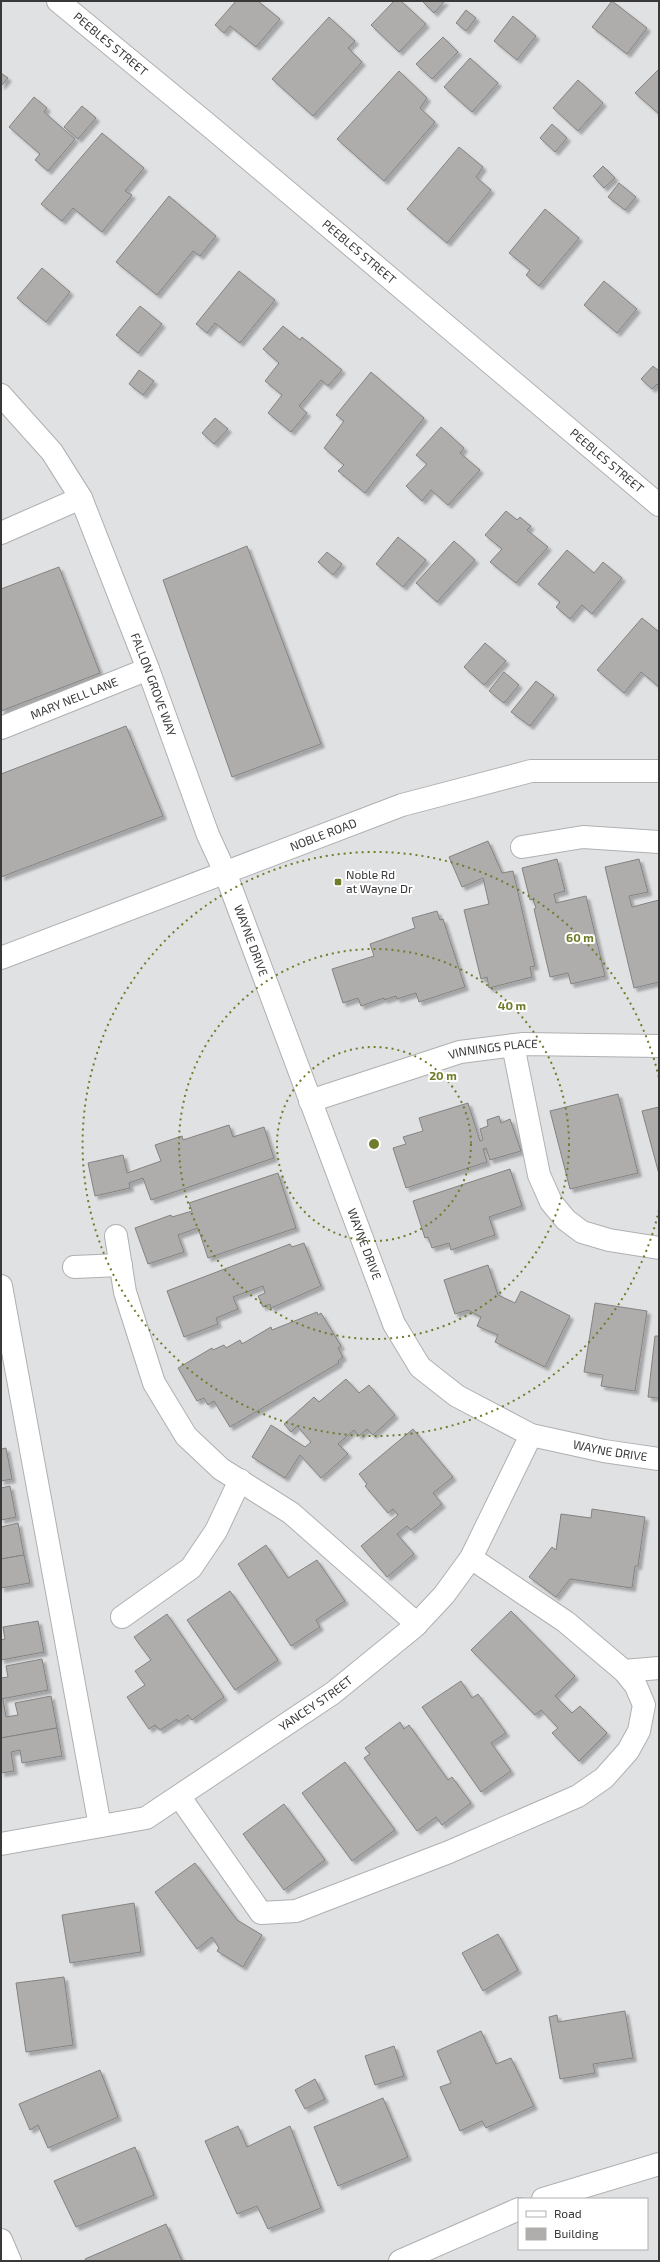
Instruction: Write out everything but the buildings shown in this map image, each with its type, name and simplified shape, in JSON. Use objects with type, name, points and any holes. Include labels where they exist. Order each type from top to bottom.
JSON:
[{"type":"street","name":"PEEBLES STREET","points":[[58,1],[212,128],[659,505]]},
{"type":"street","name":"FALLON GROVE WAY","points":[[1,395],[52,452],[81,498],[148,669],[208,835],[225,872]]},
{"type":"street","points":[[1,533],[81,498]]},
{"type":"street","name":"MARY NELL LANE","points":[[1,728],[148,669]]},
{"type":"street","name":"NOBLE ROAD","points":[[1,958],[402,805],[531,771],[659,771]]},
{"type":"street","points":[[522,846],[583,837],[659,842]]},
{"type":"street","name":"WAYNE DRIVE","points":[[225,872],[394,1324],[420,1367],[457,1396],[531,1435],[604,1451],[659,1458]]},
{"type":"street","name":"VINNINGS PLACE","points":[[310,1100],[460,1052],[523,1044],[659,1046]]},
{"type":"street","points":[[513,1045],[539,1174],[551,1202],[566,1220],[582,1232],[609,1240],[659,1248]]},
{"type":"street","points":[[116,1236],[125,1292],[154,1383],[186,1436],[221,1469],[291,1513],[417,1624]]},
{"type":"street","points":[[74,1267],[120,1265]]},
{"type":"street","points":[[1,1286],[100,1826]]},
{"type":"street","name":"YANCEY STREET","points":[[1,1844],[146,1818],[333,1693],[417,1624],[444,1595],[471,1558],[531,1435]]},
{"type":"street","points":[[122,1617],[192,1568],[216,1531],[240,1480]]},
{"type":"street","points":[[179,1796],[261,1913],[296,1911],[456,1849],[578,1796],[604,1778],[628,1751],[639,1731],[644,1705],[636,1686],[624,1671],[566,1622],[471,1558]]},
{"type":"street","points":[[624,1671],[659,1668]]},
{"type":"street","points":[[546,2198],[659,2164]]},
{"type":"street","points":[[400,2261],[518,2209]]},
{"type":"street","points":[[1,2240],[10,2261]]},
{"type":"place","name":"Noble Rd at Wayne Dr","points":[[338,882]]}]
